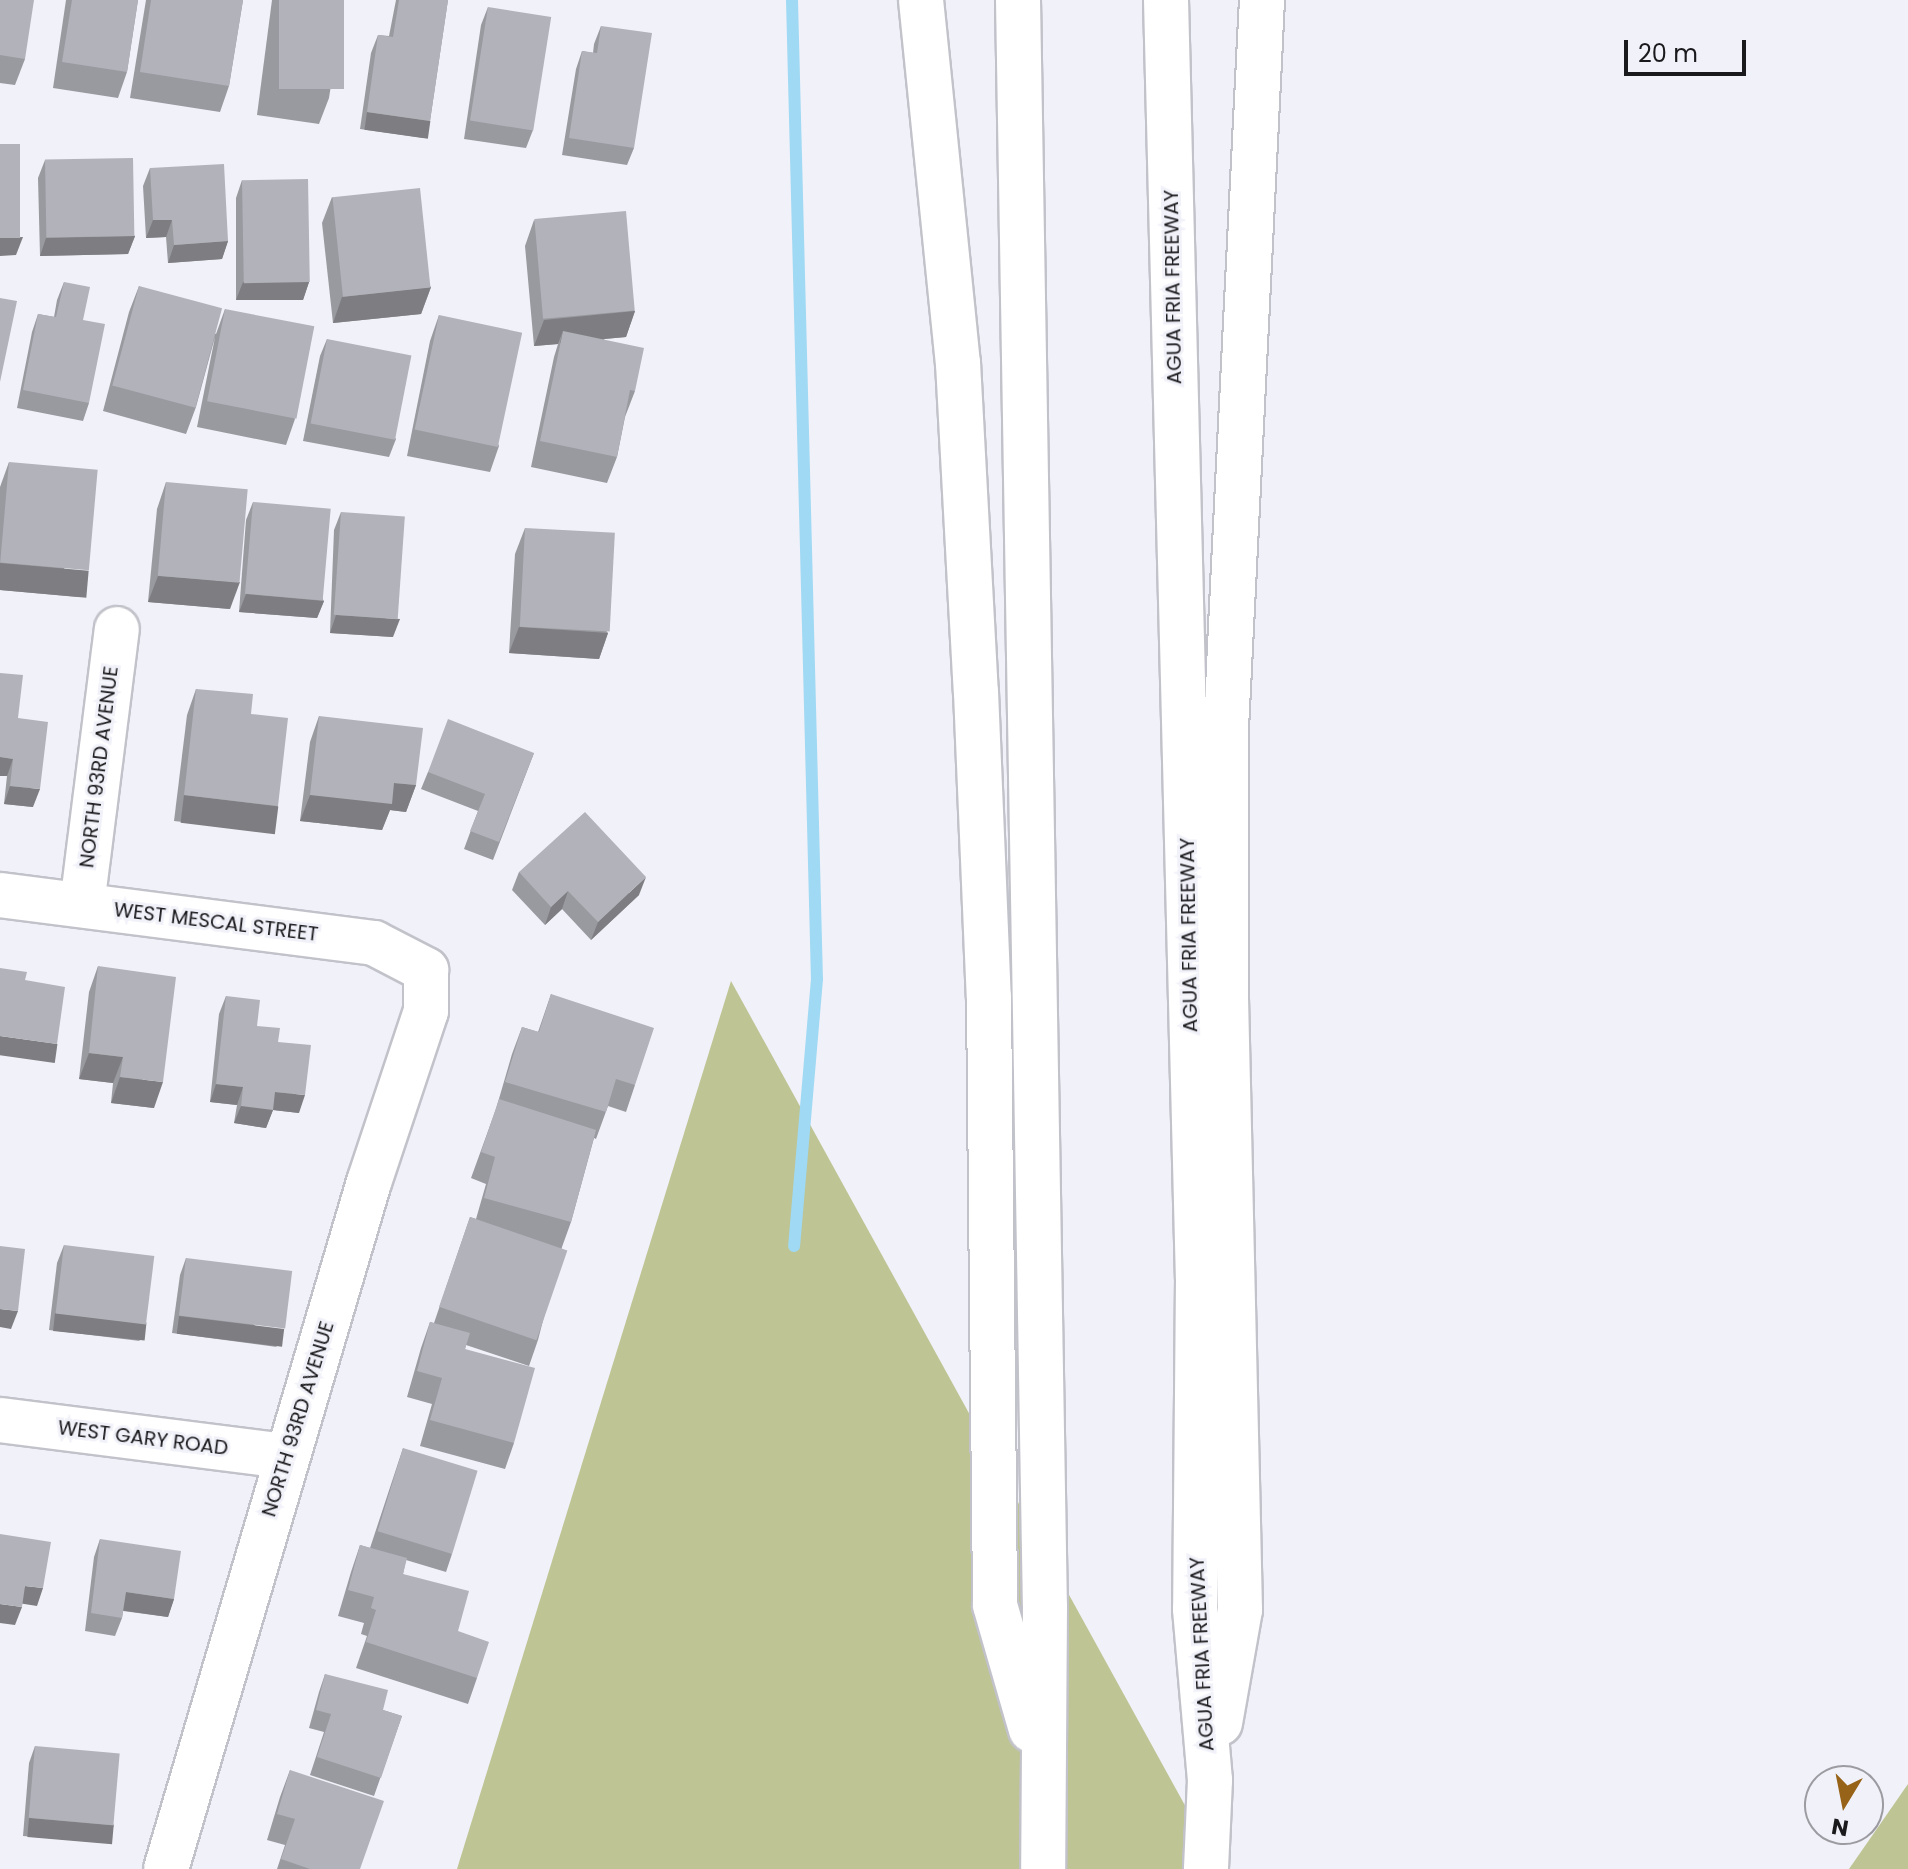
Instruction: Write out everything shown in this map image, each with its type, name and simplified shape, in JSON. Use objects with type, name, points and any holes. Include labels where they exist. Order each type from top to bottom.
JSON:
[{"type":"main road","points":[[921,0],[958,363],[976,692],[989,997],[995,1605],[1045,1779]]},
{"type":"main road","points":[[1018,0],[1045,1779],[1043,1869]]},
{"type":"main road","name":"AGUA FRIA FREEWAY","points":[[1166,0],[1198,1279],[1195,1609],[1210,1780],[1206,1869]]},
{"type":"main road","points":[[1210,1780],[1240,1610],[1226,1015],[1226,728],[1262,0]]},
{"type":"main road","name":"NORTH 93RD AVENUE","points":[[82,905],[117,629]]},
{"type":"main road","name":"WEST MESCAL STREET","points":[[0,895],[374,943],[426,970]]},
{"type":"main road","name":"NORTH 93RD AVENUE","points":[[166,1869],[286,1456],[426,1011],[426,970]]},
{"type":"main road","name":"WEST GARY ROAD","points":[[0,1420],[286,1456]]},
{"type":"green space","points":[[731,981],[1220,1869],[457,1869]]},
{"type":"green space","points":[[1908,1784],[1908,1869],[1849,1869],[1866,1845],[1884,1845],[1884,1819]]},
{"type":"building","points":[[0,0],[34,0],[25,59],[0,55]]},
{"type":"building","points":[[72,0],[138,0],[127,72],[62,62]]},
{"type":"building","points":[[151,0],[243,0],[229,86],[140,72]]},
{"type":"building","points":[[279,0],[344,0],[344,89],[279,89]]},
{"type":"building","points":[[399,0],[448,0],[430,121],[367,112],[378,35],[393,37]]},
{"type":"building","points":[[488,7],[551,17],[533,131],[470,121]]},
{"type":"building","points":[[601,26],[652,33],[634,148],[569,138],[582,51],[597,53]]},
{"type":"building","points":[[0,144],[20,144],[20,238],[0,238]]},
{"type":"building","points":[[133,158],[134,236],[46,238],[45,160]]},
{"type":"building","points":[[224,164],[228,241],[174,245],[172,220],[153,220],[150,168]]},
{"type":"building","points":[[308,179],[310,282],[244,283],[242,180]]},
{"type":"building","points":[[420,188],[430,287],[343,297],[332,197]]},
{"type":"building","points":[[626,211],[635,311],[543,319],[534,219]]},
{"type":"building","points":[[64,282],[90,287],[83,320],[105,324],[89,403],[23,390],[38,314],[56,317]]},
{"type":"building","points":[[139,286],[222,308],[195,408],[112,385]]},
{"type":"building","points":[[0,298],[17,301],[0,382]]},
{"type":"building","points":[[225,309],[314,326],[296,419],[207,401]]},
{"type":"building","points":[[439,315],[522,333],[498,447],[415,429]]},
{"type":"building","points":[[563,331],[644,348],[635,391],[630,390],[617,457],[540,441]]},
{"type":"building","points":[[327,339],[411,355],[395,440],[311,423]]},
{"type":"building","points":[[9,462],[98,470],[89,570],[0,563]]},
{"type":"building","points":[[166,482],[248,489],[239,583],[158,576]]},
{"type":"building","points":[[253,502],[331,509],[323,600],[245,594]]},
{"type":"building","points":[[341,512],[405,516],[398,619],[334,615]]},
{"type":"building","points":[[525,528],[615,533],[610,632],[520,627]]},
{"type":"building","points":[[0,673],[23,675],[18,718],[48,722],[40,789],[10,786],[13,759],[0,757]]},
{"type":"building","points":[[196,689],[253,694],[251,714],[288,718],[278,806],[184,795]]},
{"type":"building","points":[[319,716],[423,728],[416,785],[394,783],[392,804],[310,795]]},
{"type":"building","points":[[448,719],[534,753],[499,842],[470,831],[485,794],[428,772]]},
{"type":"building","points":[[585,812],[646,877],[598,922],[568,891],[551,907],[519,872]]},
{"type":"building","points":[[98,966],[176,977],[163,1082],[120,1077],[123,1057],[89,1053]]},
{"type":"building","points":[[0,968],[27,972],[25,980],[65,987],[57,1044],[0,1036]]},
{"type":"building","points":[[551,994],[654,1028],[635,1085],[616,1079],[606,1112],[505,1082],[522,1027],[539,1032]]},
{"type":"building","points":[[226,996],[260,1000],[257,1026],[280,1028],[278,1042],[311,1045],[305,1095],[275,1092],[273,1110],[241,1106],[243,1087],[216,1084]]},
{"type":"building","points":[[499,1099],[596,1130],[571,1222],[484,1198],[495,1157],[481,1152]]},
{"type":"building","points":[[470,1217],[567,1251],[536,1340],[439,1307]]},
{"type":"building","points":[[64,1245],[154,1256],[146,1325],[56,1313]]},
{"type":"building","points":[[0,1246],[25,1249],[18,1311],[0,1309]]},
{"type":"building","points":[[186,1258],[292,1271],[285,1329],[179,1316]]},
{"type":"building","points":[[430,1322],[470,1333],[465,1349],[535,1368],[514,1443],[430,1420],[442,1378],[417,1371]]},
{"type":"building","points":[[403,1448],[478,1471],[452,1554],[378,1531]]},
{"type":"building","points":[[0,1534],[51,1542],[43,1588],[25,1586],[22,1607],[0,1604]]},
{"type":"building","points":[[100,1539],[181,1551],[174,1599],[126,1592],[122,1618],[91,1613]]},
{"type":"building","points":[[360,1545],[407,1558],[403,1574],[469,1591],[458,1631],[489,1642],[477,1678],[366,1642],[376,1610],[371,1608],[374,1597],[348,1590]]},
{"type":"building","points":[[325,1674],[388,1690],[383,1710],[402,1716],[381,1778],[317,1757],[331,1714],[316,1710]]},
{"type":"building","points":[[35,1746],[120,1753],[113,1825],[29,1818]]},
{"type":"building","points":[[290,1770],[384,1801],[360,1869],[310,1869],[281,1859],[295,1819],[277,1814]]},
{"type":"waterway","points":[[792,0],[817,979],[794,1246]]}]
